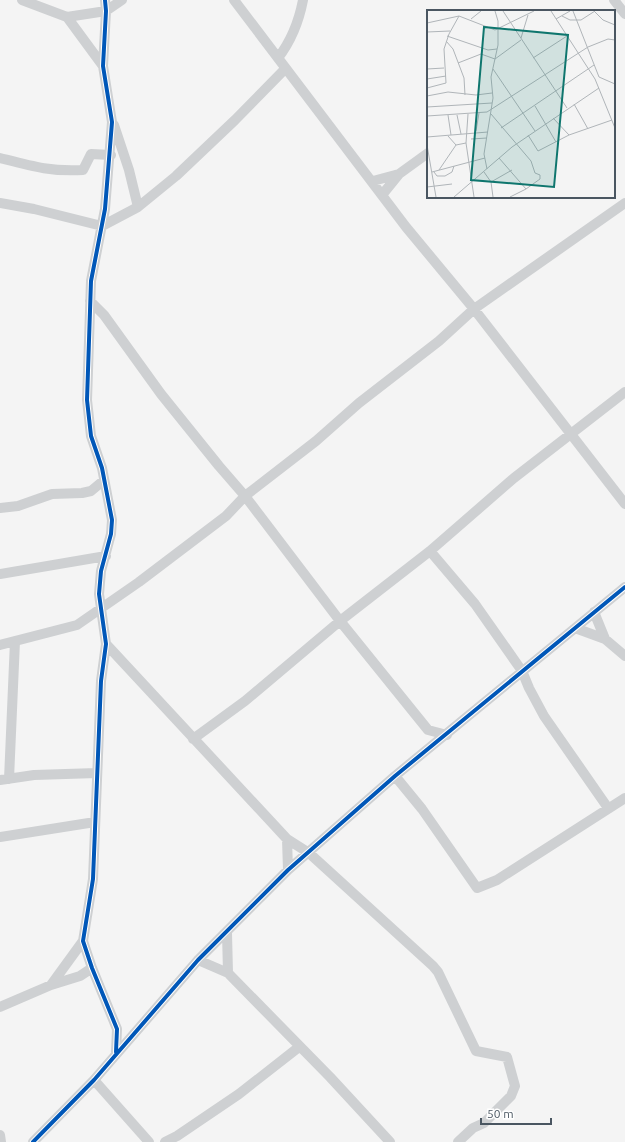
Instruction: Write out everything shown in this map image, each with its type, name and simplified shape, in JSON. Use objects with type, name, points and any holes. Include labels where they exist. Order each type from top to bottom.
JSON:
[{"type":"street","points":[[22,0],[66,17],[106,11],[122,0]]},
{"type":"street","points":[[105,0],[106,11],[103,66],[112,122],[111,155],[102,226],[91,281],[87,400],[90,436],[102,468],[103,481],[112,520],[106,556],[101,571],[101,609],[106,644],[101,681],[92,879],[83,940],[92,968],[117,1029],[116,1052]]},
{"type":"street","points":[[234,0],[382,195],[474,309],[517,367],[571,433],[625,504]]},
{"type":"street","points":[[278,58],[286,47],[301,14],[303,0]]},
{"type":"street","points":[[614,0],[620,13]]},
{"type":"street","points":[[66,17],[103,66]]},
{"type":"street","points":[[0,203],[19,206],[102,226],[138,208],[176,176],[235,120],[285,69]]},
{"type":"street","points":[[112,122],[128,164],[138,208]]},
{"type":"street","points":[[0,158],[41,169],[62,171],[83,170],[91,154],[111,155]]},
{"type":"street","points":[[382,195],[399,174],[427,154]]},
{"type":"street","points":[[372,182],[399,174]]},
{"type":"street","points":[[0,645],[77,625],[101,609],[157,569],[226,516],[245,496],[316,441],[359,403],[439,341],[474,309],[625,203]]},
{"type":"street","points":[[90,301],[104,315],[161,394],[245,496],[340,621],[428,730],[447,736]]},
{"type":"street","points":[[193,739],[245,701],[340,621],[430,551],[514,478],[625,392]]},
{"type":"street","points":[[0,508],[18,506],[39,497],[52,494],[82,494],[91,491],[103,481]]},
{"type":"street","points":[[430,551],[475,604],[522,671],[544,716],[608,808]]},
{"type":"street","points":[[0,574],[106,556]]},
{"type":"street","points":[[33,1142],[94,1080],[116,1052],[198,960],[227,933],[288,870],[309,854],[395,776],[447,736],[522,671],[625,587]]},
{"type":"street","points":[[594,612],[605,639]]},
{"type":"street","points":[[575,628],[605,639],[625,656]]},
{"type":"street","points":[[15,641],[5,779],[34,775],[97,773]]},
{"type":"street","points":[[106,644],[287,839],[309,854],[433,966],[438,972],[476,1051],[504,1056],[510,1060],[515,1086],[511,1096],[484,1123],[473,1128],[458,1142]]},
{"type":"street","points":[[427,751],[428,730]]},
{"type":"street","points":[[395,776],[422,809],[477,888],[496,880],[625,798]]},
{"type":"street","points":[[0,837],[95,822]]},
{"type":"street","points":[[287,839],[288,870]]},
{"type":"street","points":[[227,933],[228,973]]},
{"type":"street","points":[[51,985],[83,940]]},
{"type":"street","points":[[198,960],[228,973],[330,1077],[390,1142]]},
{"type":"street","points":[[0,1007],[51,985],[80,976],[92,968]]},
{"type":"street","points":[[117,1029],[134,1032]]},
{"type":"street","points":[[165,1142],[177,1136],[239,1094],[299,1047]]},
{"type":"street","points":[[94,1080],[149,1142]]},
{"type":"street","points":[[0,1135],[1,1142]]},
{"type":"cycle path","points":[[105,0],[106,11],[103,66],[112,122],[105,209],[91,281],[87,400],[91,436],[102,468],[112,520],[111,534],[101,571],[99,594],[106,644],[101,681],[93,879],[83,941],[92,968],[117,1029],[116,1052]]},
{"type":"cycle path","points":[[33,1142],[94,1080],[198,960],[288,870],[395,776],[625,587]]}]
